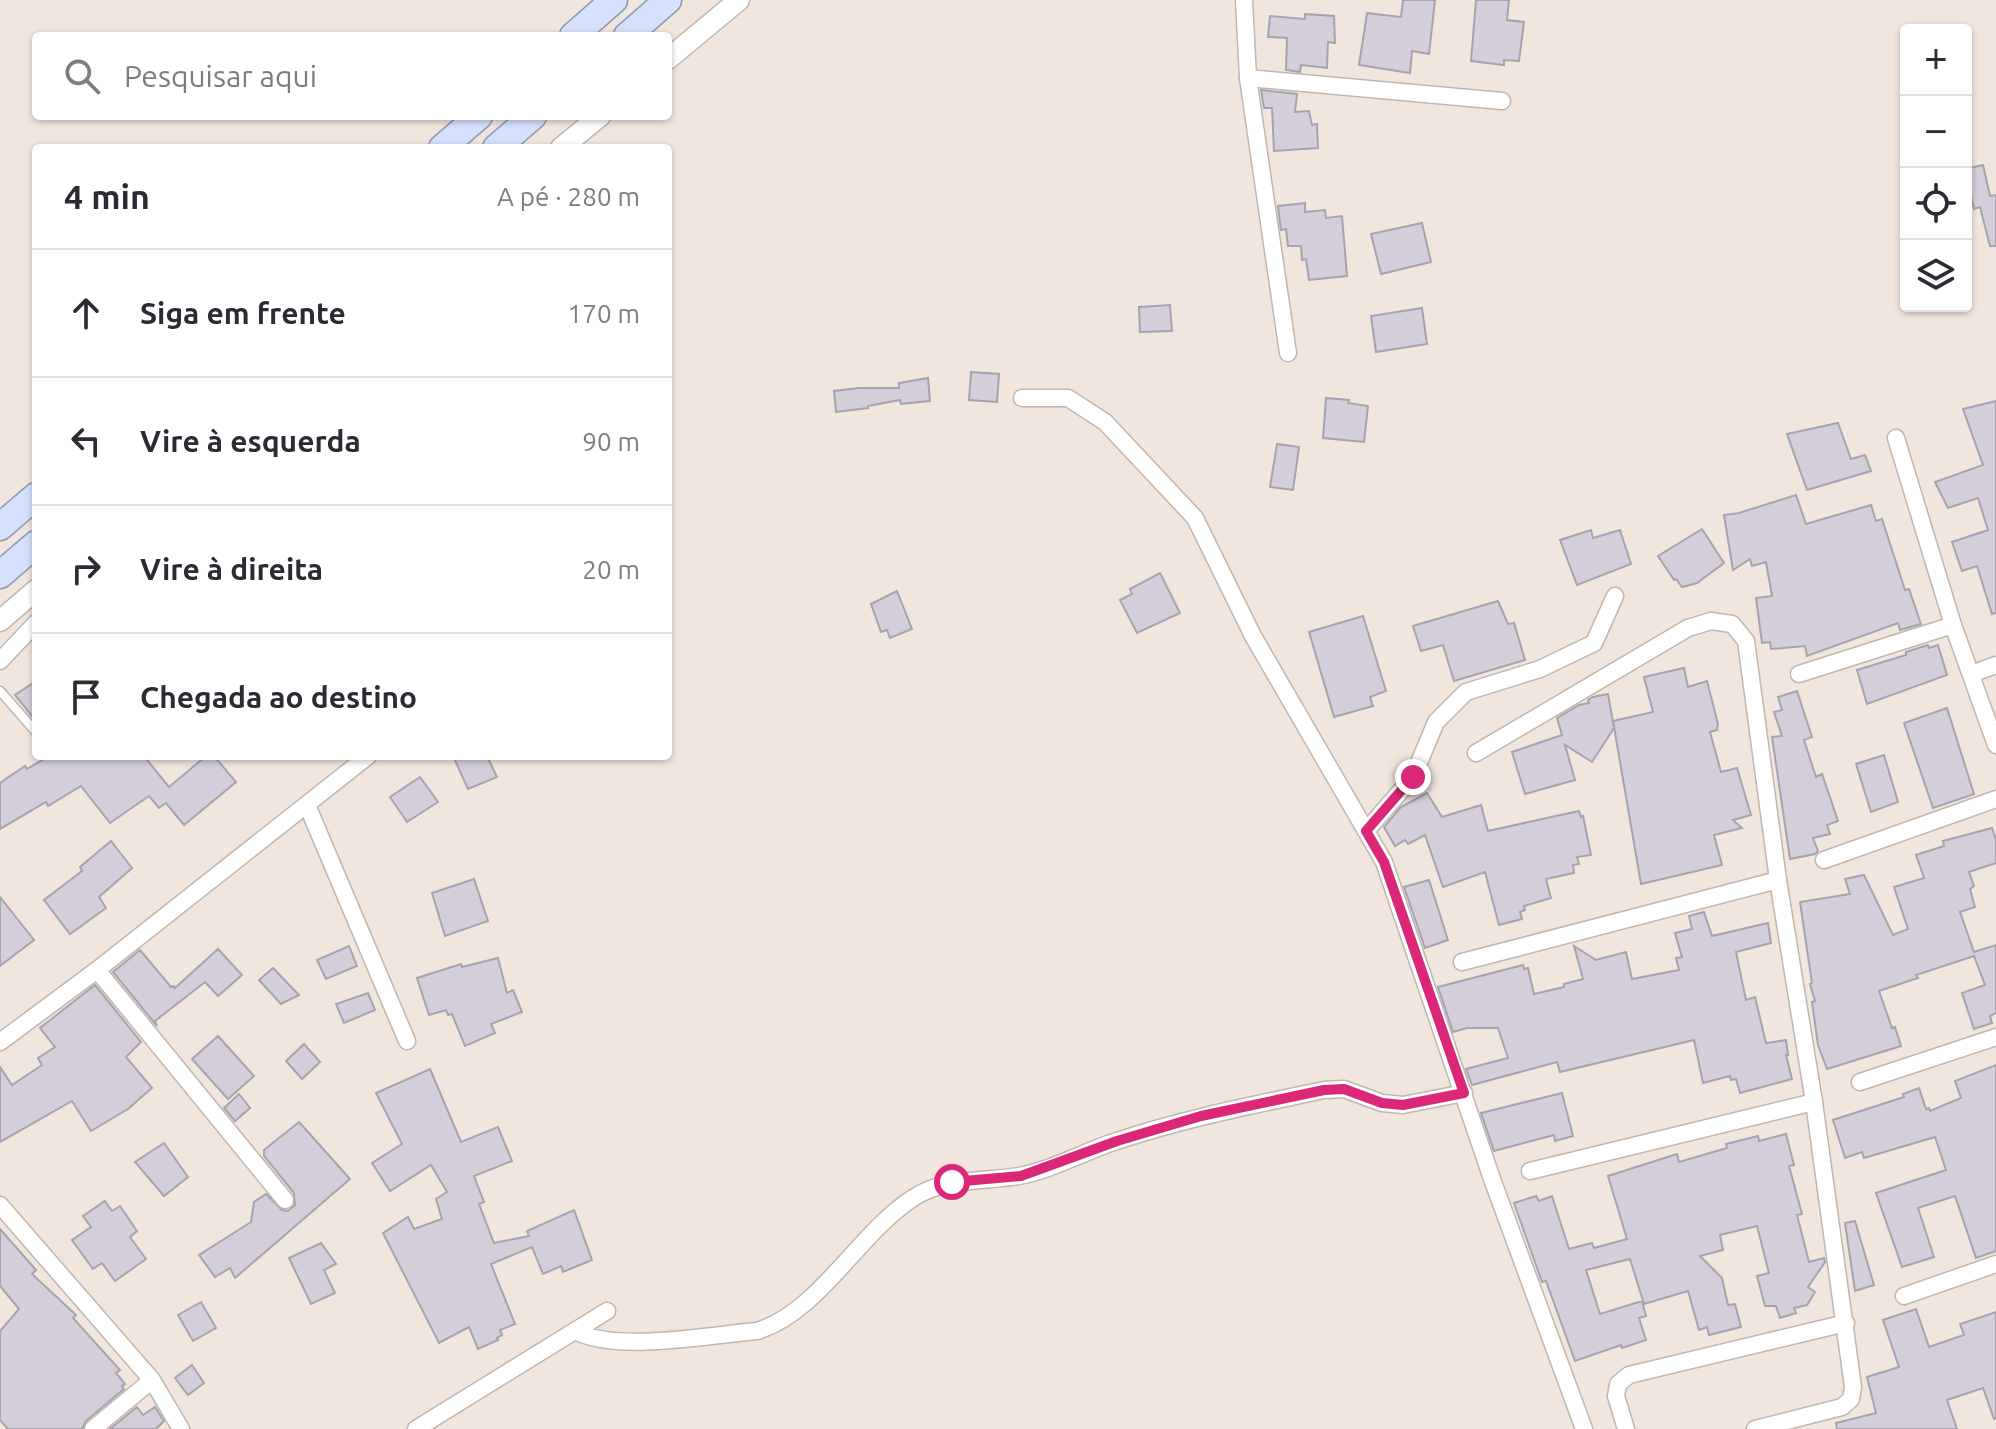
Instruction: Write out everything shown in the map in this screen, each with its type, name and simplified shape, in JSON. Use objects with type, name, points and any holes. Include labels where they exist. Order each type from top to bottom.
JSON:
[{"type":"main road","points":[[578,32],[614,0]]},
{"type":"main road","points":[[632,32],[668,0]]},
{"type":"main road","points":[[447,144],[474,120]]},
{"type":"main road","points":[[501,144],[528,120]]},
{"type":"main road","points":[[0,527],[32,499]]},
{"type":"main road","points":[[0,575],[32,547]]},
{"type":"street","points":[[672,56],[739,0]]},
{"type":"street","points":[[1244,0],[1248,78],[1288,353]]},
{"type":"street","points":[[1248,78],[1502,101]]},
{"type":"street","points":[[566,144],[595,120]]},
{"type":"street","points":[[1022,398],[1068,398],[1105,422],[1195,518],[1253,636],[1384,862],[1492,1179],[1584,1429]]},
{"type":"street","points":[[1896,438],[1953,625],[1996,745]]},
{"type":"street","points":[[0,621],[32,593]]},
{"type":"street","points":[[1366,831],[1413,777],[1436,722],[1466,692],[1540,669],[1594,643],[1615,596]]},
{"type":"street","points":[[1476,753],[1688,628],[1711,621],[1732,624],[1746,641],[1853,1387],[1851,1399],[1842,1407],[1755,1429]]},
{"type":"street","points":[[1799,674],[1953,625]]},
{"type":"street","points":[[0,661],[32,627]]},
{"type":"street","points":[[1971,674],[1996,665]]},
{"type":"street","points":[[0,1042],[97,970],[363,760]]},
{"type":"street","points":[[1824,860],[1996,799]]},
{"type":"street","points":[[307,805],[407,1041]]},
{"type":"street","points":[[1462,962],[1778,880]]},
{"type":"street","points":[[97,970],[285,1200]]},
{"type":"street","points":[[1860,1082],[1996,1037]]},
{"type":"street","points":[[575,1331],[596,1338],[633,1341],[757,1331],[777,1325],[793,1315],[856,1250],[914,1197],[952,1182],[1021,1176],[1117,1141],[1201,1116],[1324,1090],[1344,1089],[1382,1103],[1403,1105],[1464,1093]]},
{"type":"street","points":[[1530,1171],[1814,1102]]},
{"type":"street","points":[[0,1205],[152,1380],[181,1429]]},
{"type":"street","points":[[1904,1296],[1996,1264]]},
{"type":"street","points":[[416,1429],[607,1311]]},
{"type":"street","points":[[1626,1429],[1616,1396],[1618,1384],[1629,1375],[1846,1323]]},
{"type":"street","points":[[93,1429],[152,1380]]},
{"type":"lane","points":[[0,691],[32,727]]},
{"type":"building","points":[[1403,0],[1435,0],[1429,54],[1412,51],[1410,73],[1359,65],[1367,13],[1401,17]]},
{"type":"building","points":[[1476,0],[1509,0],[1507,20],[1524,22],[1519,61],[1504,60],[1504,65],[1471,61]]},
{"type":"building","points":[[1305,14],[1334,16],[1335,43],[1328,42],[1327,68],[1301,65],[1300,72],[1286,70],[1287,38],[1268,37],[1270,16],[1305,19]]},
{"type":"building","points":[[1261,90],[1297,94],[1295,112],[1309,111],[1312,125],[1317,124],[1318,148],[1274,151],[1272,108],[1264,108]]},
{"type":"building","points":[[1983,165],[1990,196],[1996,195],[1996,246],[1990,246],[1980,207],[1974,209],[1972,168]]},
{"type":"building","points":[[1305,203],[1305,212],[1325,210],[1326,218],[1342,216],[1347,276],[1309,280],[1301,246],[1288,246],[1286,229],[1281,230],[1278,206]]},
{"type":"building","points":[[1422,223],[1431,262],[1381,274],[1371,234]]},
{"type":"building","points":[[1170,305],[1172,331],[1140,332],[1139,307]]},
{"type":"building","points":[[1422,308],[1427,344],[1376,352],[1371,316]]},
{"type":"building","points":[[971,372],[999,374],[997,402],[969,400]]},
{"type":"building","points":[[928,378],[930,401],[901,404],[900,400],[836,412],[834,391],[899,388],[899,383]]},
{"type":"building","points":[[1326,398],[1368,406],[1364,442],[1323,438]]},
{"type":"building","points":[[1996,401],[1996,613],[1992,614],[1977,566],[1962,571],[1952,542],[1988,530],[1978,498],[1948,508],[1935,482],[1983,465],[1963,409]]},
{"type":"building","points":[[1838,423],[1851,459],[1865,455],[1871,471],[1807,490],[1787,434]]},
{"type":"building","points":[[1277,444],[1299,447],[1293,490],[1270,487]]},
{"type":"building","points":[[1796,495],[1806,524],[1871,505],[1876,521],[1882,519],[1905,590],[1909,589],[1921,624],[1900,630],[1898,623],[1807,656],[1805,646],[1771,649],[1770,642],[1762,643],[1756,598],[1772,596],[1766,562],[1752,566],[1750,559],[1733,570],[1724,515]]},
{"type":"building","points":[[1702,529],[1724,563],[1697,583],[1682,587],[1658,556]]},
{"type":"building","points":[[1591,530],[1593,538],[1620,530],[1631,564],[1577,585],[1560,540]]},
{"type":"building","points":[[1160,573],[1180,613],[1137,633],[1120,600],[1132,594],[1130,589]]},
{"type":"building","points":[[897,591],[912,629],[890,638],[887,630],[881,632],[871,604]]},
{"type":"building","points":[[1498,601],[1508,624],[1514,623],[1525,660],[1454,681],[1443,645],[1421,651],[1413,626]]},
{"type":"building","points":[[1363,616],[1386,691],[1370,697],[1373,706],[1334,717],[1309,632]]},
{"type":"building","points":[[1928,645],[1929,648],[1938,645],[1947,675],[1867,704],[1857,670]]},
{"type":"building","points":[[1684,668],[1688,687],[1707,681],[1718,724],[1717,730],[1710,732],[1721,772],[1737,768],[1751,815],[1733,820],[1742,828],[1714,835],[1722,865],[1641,884],[1613,721],[1653,712],[1644,677]]},
{"type":"building","points":[[32,684],[32,716],[15,695]]},
{"type":"building","points":[[1797,691],[1812,737],[1804,740],[1816,777],[1822,774],[1838,821],[1827,825],[1830,834],[1813,838],[1818,851],[1815,854],[1790,859],[1772,737],[1782,736],[1774,712],[1782,710],[1778,697]]},
{"type":"building","points":[[1608,694],[1614,728],[1592,762],[1565,745],[1575,780],[1525,794],[1512,752],[1562,735],[1557,718],[1579,705],[1589,703],[1588,700],[1593,697]]},
{"type":"building","points":[[1947,708],[1974,794],[1933,808],[1904,723]]},
{"type":"building","points":[[1884,755],[1898,802],[1871,812],[1856,764]]},
{"type":"building","points":[[42,760],[147,760],[169,787],[201,760],[217,760],[236,782],[184,825],[166,803],[159,808],[149,796],[110,823],[81,786],[0,829],[0,783],[25,766],[27,769]]},
{"type":"building","points":[[455,760],[489,760],[497,777],[468,789]]},
{"type":"building","points":[[420,777],[438,802],[407,822],[390,797]]},
{"type":"building","points":[[1427,793],[1442,817],[1481,805],[1488,831],[1579,811],[1583,816],[1591,855],[1577,857],[1579,864],[1573,865],[1574,873],[1546,879],[1551,898],[1524,906],[1525,910],[1520,912],[1522,919],[1499,925],[1485,872],[1443,887],[1425,835],[1408,844],[1405,840],[1395,846],[1384,827],[1401,807]]},
{"type":"building","points":[[1992,828],[1996,840],[1996,863],[1969,872],[1974,886],[1970,889],[1975,907],[1960,912],[1974,952],[1996,945],[1996,1013],[1990,1016],[1992,1023],[1974,1029],[1962,993],[1985,985],[1974,956],[1879,991],[1901,1046],[1827,1069],[1818,1045],[1812,1002],[1815,1001],[1800,902],[1850,894],[1845,879],[1864,875],[1893,935],[1908,929],[1894,887],[1924,878],[1916,855],[1944,846],[1943,841]]},
{"type":"building","points":[[111,841],[132,868],[99,897],[106,908],[70,934],[44,900],[82,871],[80,867]]},
{"type":"building","points":[[474,879],[488,921],[445,936],[432,893]]},
{"type":"building","points":[[1429,880],[1448,940],[1425,948],[1404,887]]},
{"type":"building","points":[[0,897],[34,940],[0,966]]},
{"type":"building","points":[[1704,912],[1712,936],[1768,923],[1771,943],[1736,952],[1746,1000],[1755,997],[1766,1043],[1786,1040],[1792,1079],[1740,1093],[1736,1079],[1731,1080],[1730,1076],[1703,1083],[1694,1040],[1560,1072],[1557,1062],[1472,1085],[1466,1069],[1508,1058],[1498,1028],[1467,1028],[1453,1032],[1438,987],[1523,965],[1524,969],[1528,968],[1534,994],[1564,987],[1564,984],[1583,979],[1574,946],[1596,960],[1626,952],[1632,979],[1679,970],[1676,958],[1682,957],[1675,933],[1692,929],[1689,916]]},
{"type":"building","points":[[349,946],[357,966],[326,979],[317,960]]},
{"type":"building","points":[[218,949],[242,975],[218,996],[205,982],[155,1021],[157,1026],[113,972],[140,950],[175,988]]},
{"type":"building","points":[[498,958],[507,993],[513,990],[522,1012],[491,1024],[495,1033],[465,1046],[452,1014],[448,1015],[446,1010],[429,1015],[417,978],[461,964],[462,967]]},
{"type":"building","points":[[273,968],[299,995],[281,1004],[259,980]]},
{"type":"building","points":[[95,985],[141,1042],[126,1057],[152,1088],[128,1109],[91,1131],[72,1101],[0,1142],[0,1067],[12,1085],[42,1065],[38,1058],[55,1047],[40,1028]]},
{"type":"building","points":[[368,993],[375,1010],[344,1023],[336,1004]]},
{"type":"building","points":[[218,1036],[254,1076],[228,1099],[192,1059]]},
{"type":"building","points":[[304,1044],[320,1062],[302,1079],[286,1061]]},
{"type":"building","points":[[1996,1065],[1996,1251],[1976,1258],[1955,1196],[1918,1208],[1934,1257],[1902,1267],[1876,1193],[1946,1170],[1935,1137],[1864,1158],[1862,1152],[1845,1158],[1833,1120],[1904,1097],[1903,1094],[1919,1088],[1926,1109],[1930,1111],[1961,1098],[1955,1081]]},
{"type":"building","points":[[430,1069],[461,1142],[498,1127],[512,1161],[474,1176],[484,1202],[479,1204],[494,1243],[529,1236],[527,1231],[574,1210],[592,1260],[563,1272],[561,1266],[543,1274],[532,1247],[491,1264],[515,1324],[500,1330],[502,1335],[498,1340],[478,1349],[469,1327],[439,1343],[383,1233],[408,1217],[414,1229],[442,1219],[436,1199],[447,1192],[431,1165],[390,1191],[372,1163],[402,1144],[376,1093]]},
{"type":"building","points":[[1562,1093],[1573,1136],[1555,1141],[1554,1135],[1494,1151],[1481,1113]]},
{"type":"building","points":[[239,1094],[250,1108],[235,1121],[224,1108]]},
{"type":"building","points":[[299,1122],[350,1179],[235,1278],[230,1268],[215,1277],[199,1255],[251,1222],[254,1202],[266,1194],[282,1210],[288,1211],[295,1205],[294,1193],[264,1156],[264,1150]]},
{"type":"building","points":[[1786,1134],[1794,1165],[1789,1166],[1802,1214],[1797,1215],[1809,1262],[1824,1258],[1825,1262],[1808,1287],[1815,1292],[1807,1305],[1794,1308],[1796,1313],[1780,1318],[1776,1306],[1765,1306],[1757,1276],[1769,1273],[1757,1226],[1720,1235],[1723,1250],[1700,1256],[1722,1278],[1728,1305],[1735,1304],[1741,1327],[1709,1335],[1707,1327],[1699,1330],[1688,1291],[1644,1304],[1630,1259],[1586,1270],[1600,1314],[1642,1301],[1646,1316],[1639,1318],[1646,1340],[1575,1361],[1514,1203],[1536,1196],[1539,1201],[1552,1196],[1569,1249],[1592,1243],[1594,1248],[1627,1239],[1608,1176],[1677,1154],[1679,1162],[1727,1148],[1726,1144],[1758,1136],[1759,1141]]},
{"type":"building","points":[[164,1143],[188,1177],[164,1196],[135,1162]]},
{"type":"building","points":[[105,1201],[112,1211],[120,1206],[137,1231],[130,1237],[146,1259],[115,1281],[102,1263],[93,1269],[72,1240],[91,1227],[83,1216]]},
{"type":"building","points":[[1855,1221],[1874,1285],[1855,1291],[1845,1223]]},
{"type":"building","points":[[0,1229],[36,1270],[32,1274],[76,1315],[73,1318],[120,1370],[116,1373],[125,1384],[122,1386],[124,1389],[86,1421],[82,1429],[8,1429],[0,1420],[0,1331],[19,1309],[0,1286]]},
{"type":"building","points":[[321,1243],[336,1264],[324,1270],[335,1293],[311,1304],[289,1258]]},
{"type":"building","points":[[201,1302],[216,1328],[193,1341],[178,1315]]},
{"type":"building","points":[[1916,1309],[1929,1347],[1964,1335],[1960,1324],[1996,1312],[1996,1418],[1983,1388],[1947,1400],[1957,1429],[1837,1429],[1836,1423],[1876,1413],[1867,1377],[1899,1367],[1883,1320]]},
{"type":"building","points":[[192,1365],[204,1383],[188,1395],[175,1378]]},
{"type":"building","points":[[137,1407],[143,1415],[155,1407],[164,1421],[156,1429],[110,1429]]},
{"type":"route","points":[[952,1182],[1021,1176],[1117,1141],[1201,1116],[1324,1090],[1344,1089],[1382,1103],[1403,1105],[1464,1093],[1384,862],[1366,831],[1413,777]]}]
